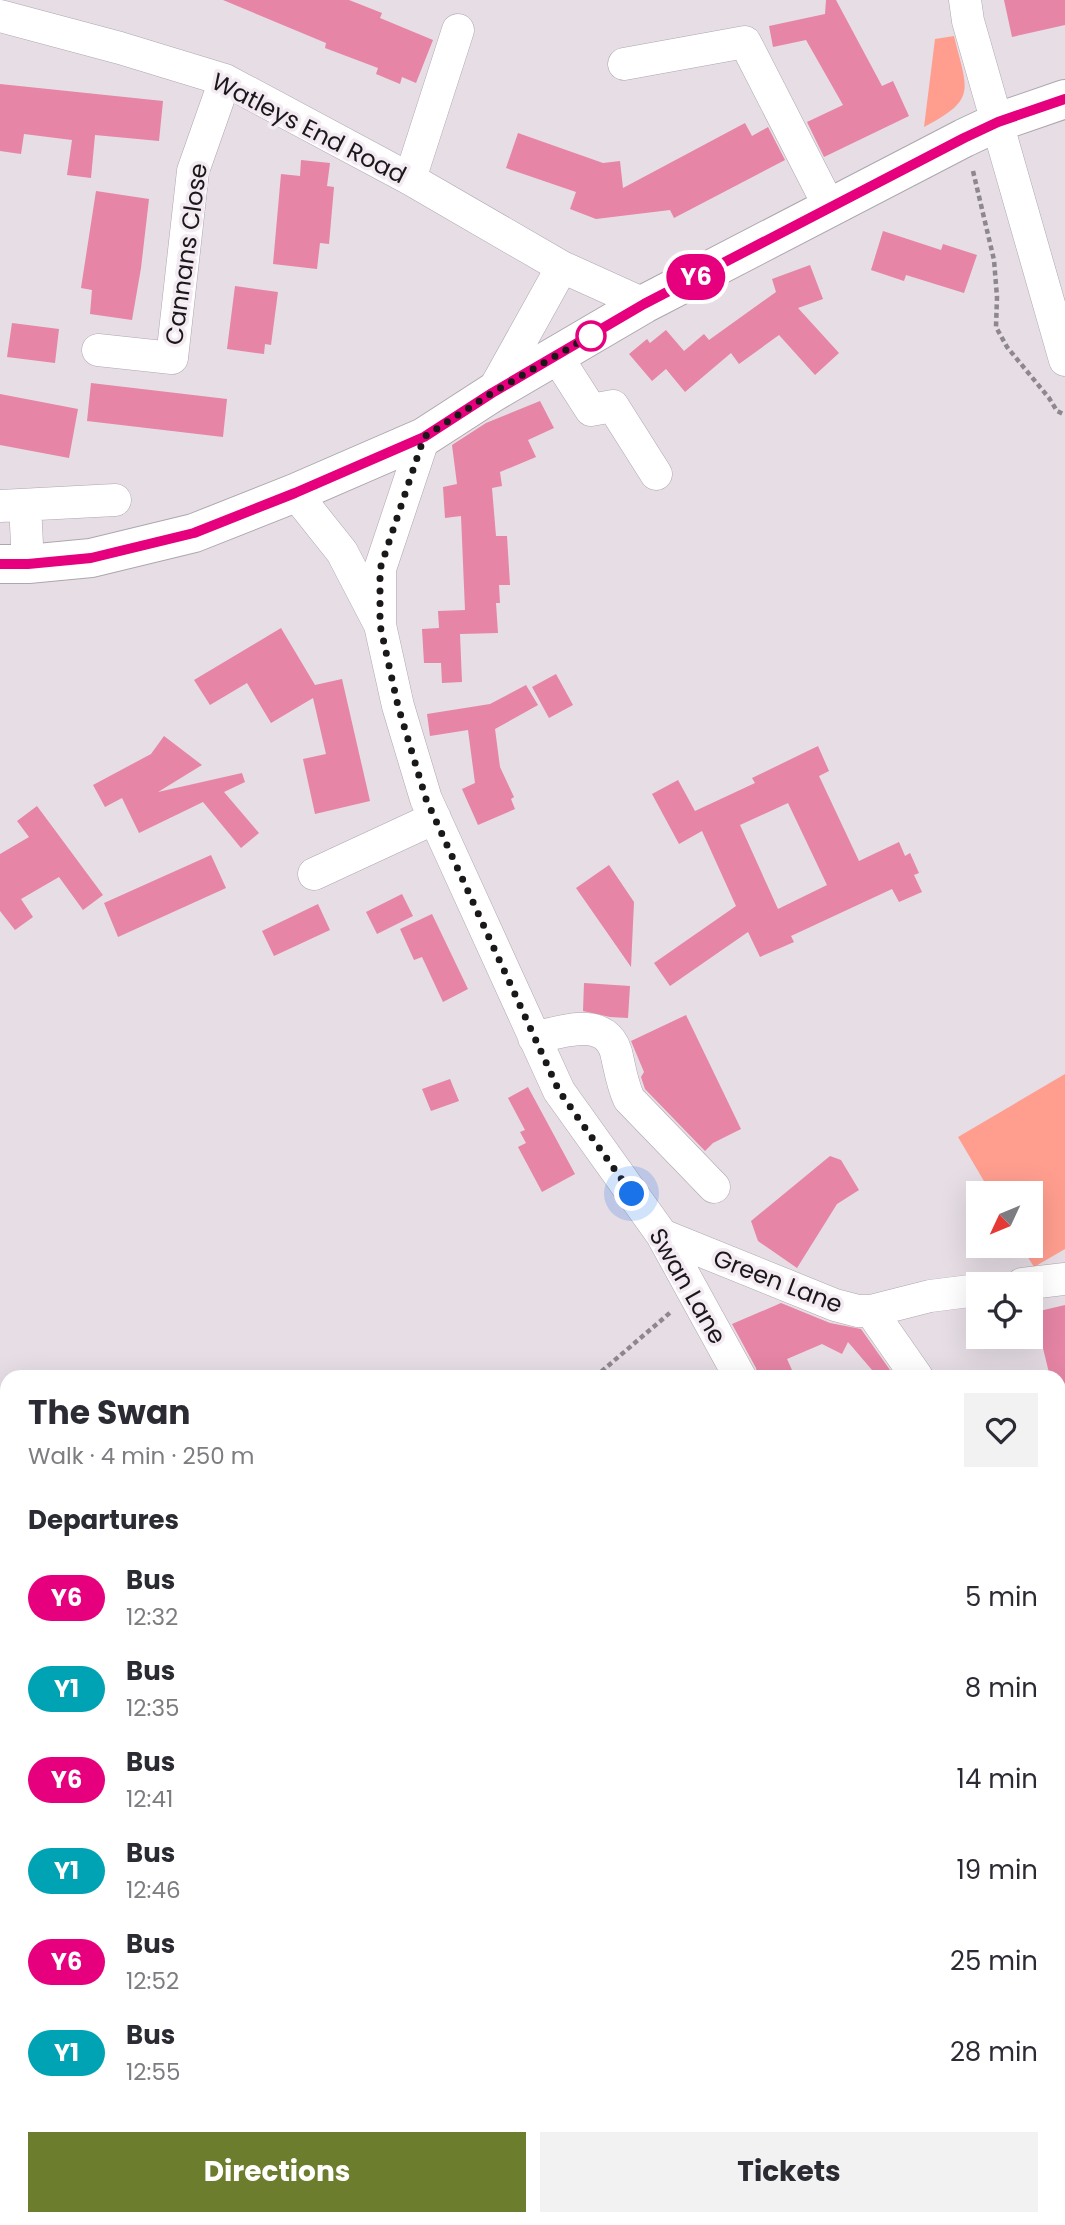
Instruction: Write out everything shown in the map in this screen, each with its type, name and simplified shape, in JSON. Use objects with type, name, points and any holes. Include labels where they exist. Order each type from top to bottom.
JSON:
[{"type":"main road","points":[[14,564],[91,558],[194,533],[424,437],[492,393],[644,304],[981,130],[1065,99]]},
{"type":"street","points":[[965,0],[981,130],[1033,254],[1065,360]]},
{"type":"street","name":"Watleys End Road","points":[[0,16],[226,80],[410,179],[562,267],[644,304]]},
{"type":"street","points":[[410,179],[458,30]]},
{"type":"street","points":[[624,64],[745,42],[830,206]]},
{"type":"street","name":"Cannans Close","points":[[98,350],[172,358],[193,171],[226,80]]},
{"type":"street","points":[[492,393],[562,267]]},
{"type":"street","points":[[557,357],[591,410],[613,406],[656,474]]},
{"type":"street","name":"Swan Lane","points":[[424,437],[380,569],[380,625],[398,706],[426,799],[559,1091],[662,1235],[736,1370]]},
{"type":"street","name":"Swan Lane","points":[[295,493],[342,552],[380,625]]},
{"type":"street","points":[[14,564],[13,506],[115,500]]},
{"type":"street","points":[[314,874],[435,818]]},
{"type":"street","points":[[534,1038],[576,1028],[603,1033],[615,1048],[622,1084],[629,1099],[714,1187]]},
{"type":"street","name":"Green Lane","points":[[662,1235],[835,1305],[858,1311],[871,1311],[930,1296],[966,1292]]},
{"type":"street","points":[[1043,1282],[1065,1279]]},
{"type":"street","points":[[871,1311],[912,1370]]},
{"type":"path","points":[[981,130],[995,260],[996,327],[1007,347],[1057,411],[1065,415]]},
{"type":"path","points":[[603,1370],[694,1292]]},
{"type":"shaded area","points":[[954,36],[964,91],[961,100],[953,109],[924,127],[935,39]]},
{"type":"shaded area","points":[[1065,1074],[1065,1249],[1034,1267],[1028,1258],[1043,1258],[1043,1181],[984,1181],[958,1137]]},
{"type":"building","points":[[223,0],[349,0],[382,13],[380,18],[433,40],[416,83],[402,77],[400,84],[376,74],[378,68],[325,48],[326,43]]},
{"type":"building","points":[[826,0],[836,0],[882,86],[893,81],[909,116],[824,157],[807,122],[843,105],[806,40],[773,47],[769,26],[825,14]]},
{"type":"building","points":[[1004,0],[1065,0],[1065,25],[1012,37]]},
{"type":"building","points":[[0,84],[163,101],[159,141],[95,135],[91,178],[67,175],[72,140],[24,134],[21,154],[0,151]]},
{"type":"building","points":[[745,123],[752,136],[768,127],[785,160],[674,218],[670,210],[596,219],[570,209],[576,192],[506,168],[518,133],[603,163],[620,161],[623,188]]},
{"type":"building","points":[[301,160],[330,163],[327,186],[334,187],[329,244],[320,243],[317,269],[273,264],[281,174],[300,176]]},
{"type":"building","points":[[96,191],[149,199],[132,320],[90,314],[92,290],[81,288]]},
{"type":"building","points":[[883,231],[941,250],[943,244],[977,255],[964,293],[906,275],[904,281],[871,270]]},
{"type":"building","points":[[810,265],[823,299],[798,308],[839,353],[815,375],[779,335],[739,364],[731,353],[685,392],[666,369],[652,381],[629,354],[647,339],[650,343],[666,330],[684,351],[704,334],[709,340],[776,292],[772,279]]},
{"type":"building","points":[[235,286],[278,292],[271,345],[265,344],[264,354],[227,349]]},
{"type":"building","points":[[12,323],[59,329],[55,363],[7,357]]},
{"type":"building","points":[[91,383],[227,399],[223,437],[87,421]]},
{"type":"building","points":[[0,394],[78,409],[69,458],[0,445]]},
{"type":"building","points":[[540,401],[554,428],[528,440],[536,457],[500,472],[502,486],[492,488],[496,536],[507,536],[510,585],[499,585],[500,603],[496,603],[498,633],[460,634],[462,682],[442,683],[441,663],[424,663],[422,629],[439,628],[438,611],[465,610],[461,516],[445,518],[443,487],[457,484],[452,445],[486,423]]},
{"type":"building","points":[[281,628],[315,685],[342,679],[370,801],[315,814],[303,759],[326,754],[313,698],[271,723],[247,683],[210,705],[194,680]]},
{"type":"building","points":[[556,674],[573,705],[549,718],[532,687]]},
{"type":"building","points":[[526,685],[538,705],[495,729],[500,767],[514,797],[511,799],[515,809],[478,825],[462,789],[475,783],[468,730],[430,736],[427,714],[490,704]]},
{"type":"building","points":[[164,736],[202,765],[158,792],[242,773],[245,782],[224,792],[259,833],[241,848],[203,802],[139,833],[122,798],[105,807],[93,785],[151,754]]},
{"type":"building","points":[[818,746],[829,771],[819,776],[859,861],[899,842],[905,856],[910,853],[919,873],[914,875],[922,892],[899,902],[892,889],[791,936],[794,942],[760,957],[748,932],[670,986],[654,963],[736,906],[702,831],[679,844],[652,794],[678,780],[695,811],[755,783],[752,778]],"holes":[[[788,803],[827,885],[778,909],[740,825]]]},
{"type":"building","points":[[37,806],[103,895],[83,910],[59,877],[21,899],[33,917],[15,930],[0,911],[0,854],[29,837],[17,821]]},
{"type":"building","points":[[211,855],[226,888],[118,937],[104,903]]},
{"type":"building","points":[[609,865],[634,902],[631,967],[576,888]]},
{"type":"building","points":[[402,894],[413,916],[377,934],[366,912]]},
{"type":"building","points":[[318,904],[330,930],[274,956],[262,931]]},
{"type":"building","points":[[432,914],[468,989],[443,1002],[422,957],[414,960],[400,929]]},
{"type":"building","points":[[584,983],[630,986],[628,1018],[583,1011]]},
{"type":"building","points":[[686,1015],[741,1129],[713,1143],[705,1151],[645,1089],[641,1077],[644,1072],[631,1041]]},
{"type":"building","points":[[450,1079],[459,1101],[431,1111],[422,1089]]},
{"type":"building","points":[[528,1087],[575,1174],[542,1192],[518,1147],[526,1143],[520,1132],[525,1130],[508,1098]]},
{"type":"building","points":[[830,1156],[841,1160],[859,1190],[837,1204],[797,1268],[758,1241],[751,1221]]},
{"type":"building","points":[[781,1303],[830,1323],[861,1329],[890,1370],[872,1370],[848,1342],[842,1354],[822,1344],[787,1359],[792,1370],[756,1370],[732,1324]]},
{"type":"building","points":[[1065,1305],[1065,1370],[1048,1370],[1043,1348],[1043,1310]]},
{"type":"bus line","name":"Y6","points":[[0,564],[91,558],[194,533],[424,437],[492,393],[644,304],[896,171],[998,122],[1065,99]]},
{"type":"route","points":[[591,336],[600,330],[492,393],[424,437],[380,569],[380,625],[398,706],[426,799],[559,1091],[632,1194]]}]
